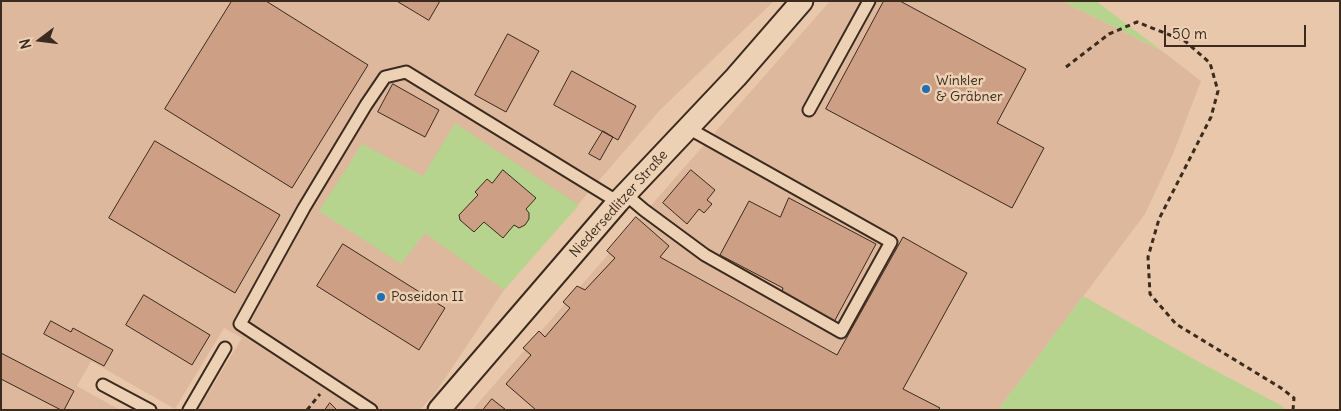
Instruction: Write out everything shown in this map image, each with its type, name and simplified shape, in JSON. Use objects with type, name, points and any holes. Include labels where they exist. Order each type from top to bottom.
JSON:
[{"type":"street","name":"Niedersedlitzer Straße","points":[[439,410],[622,198],[736,77],[802,1]]},
{"type":"lane","points":[[809,110],[869,1]]},
{"type":"lane","points":[[371,410],[240,324],[304,208],[366,105],[385,77],[406,72],[644,210],[705,255],[841,332],[891,242],[688,128]]},
{"type":"lane","points":[[189,410],[225,348]]},
{"type":"lane","points":[[103,385],[150,410]]},
{"type":"path","points":[[1066,67],[1109,34],[1136,22],[1185,41],[1210,63],[1218,91],[1211,117],[1159,219],[1148,257],[1150,294],[1176,324],[1281,388],[1294,398],[1293,410]]},
{"type":"shaded area","points":[[1,1],[774,1],[660,110],[504,290],[434,395],[420,410],[198,410],[242,338],[224,328],[175,409],[91,361],[77,386],[120,410],[1,410]]},
{"type":"shaded area","points":[[830,1],[1062,1],[1162,51],[1201,81],[1173,154],[1145,214],[998,410],[472,410]]},
{"type":"green space","points":[[1062,1],[1096,1],[1162,51]]},
{"type":"green space","points":[[455,123],[579,205],[504,290],[425,233],[401,264],[319,211],[362,144],[423,176]]},
{"type":"green space","points":[[1083,296],[1199,362],[1284,407],[1284,410],[998,410]]},
{"type":"building","points":[[232,1],[266,1],[368,65],[292,188],[165,109]]},
{"type":"building","points":[[397,1],[440,1],[429,20]]},
{"type":"building","name":"Winkler & Gräbner","points":[[884,1],[900,1],[1026,69],[997,123],[1044,148],[1012,208],[826,109]]},
{"type":"building","points":[[508,34],[539,51],[506,112],[475,95]]},
{"type":"building","points":[[572,71],[636,106],[618,140],[554,105]]},
{"type":"building","points":[[393,84],[439,110],[425,137],[378,112]]},
{"type":"building","points":[[603,131],[613,137],[600,160],[589,154]]},
{"type":"building","points":[[155,141],[280,215],[235,293],[109,218]]},
{"type":"building","points":[[503,170],[536,198],[526,209],[529,213],[529,219],[525,225],[519,228],[514,225],[503,238],[484,222],[474,232],[460,220],[459,215],[478,195],[475,192],[487,179],[492,183]]},
{"type":"building","points":[[691,170],[715,190],[707,200],[712,204],[704,213],[699,209],[687,224],[663,203]]},
{"type":"building","points":[[789,198],[876,244],[834,322],[781,295],[783,288],[720,255],[749,201],[780,217]]},
{"type":"building","points":[[636,217],[669,246],[660,257],[837,355],[903,237],[967,273],[903,389],[940,408],[938,410],[536,410],[506,384],[531,355],[523,348],[539,331],[545,337],[570,308],[563,302],[577,286],[585,290],[615,258],[607,251]]},
{"type":"building","name":"Poseidon II","points":[[343,244],[445,308],[419,350],[317,286]]},
{"type":"building","points":[[144,295],[210,335],[192,365],[126,325]]},
{"type":"building","points":[[51,321],[71,332],[73,328],[113,350],[104,366],[44,334]]},
{"type":"building","points":[[1,353],[74,391],[64,410],[1,379]]},
{"type":"building","points":[[492,399],[506,410],[483,410]]},
{"type":"building","points":[[330,403],[337,410],[325,410]]},
{"type":"place","name":"Winkler & Gräbner","points":[[926,89]]},
{"type":"place","name":"Poseidon II","points":[[381,297]]}]
